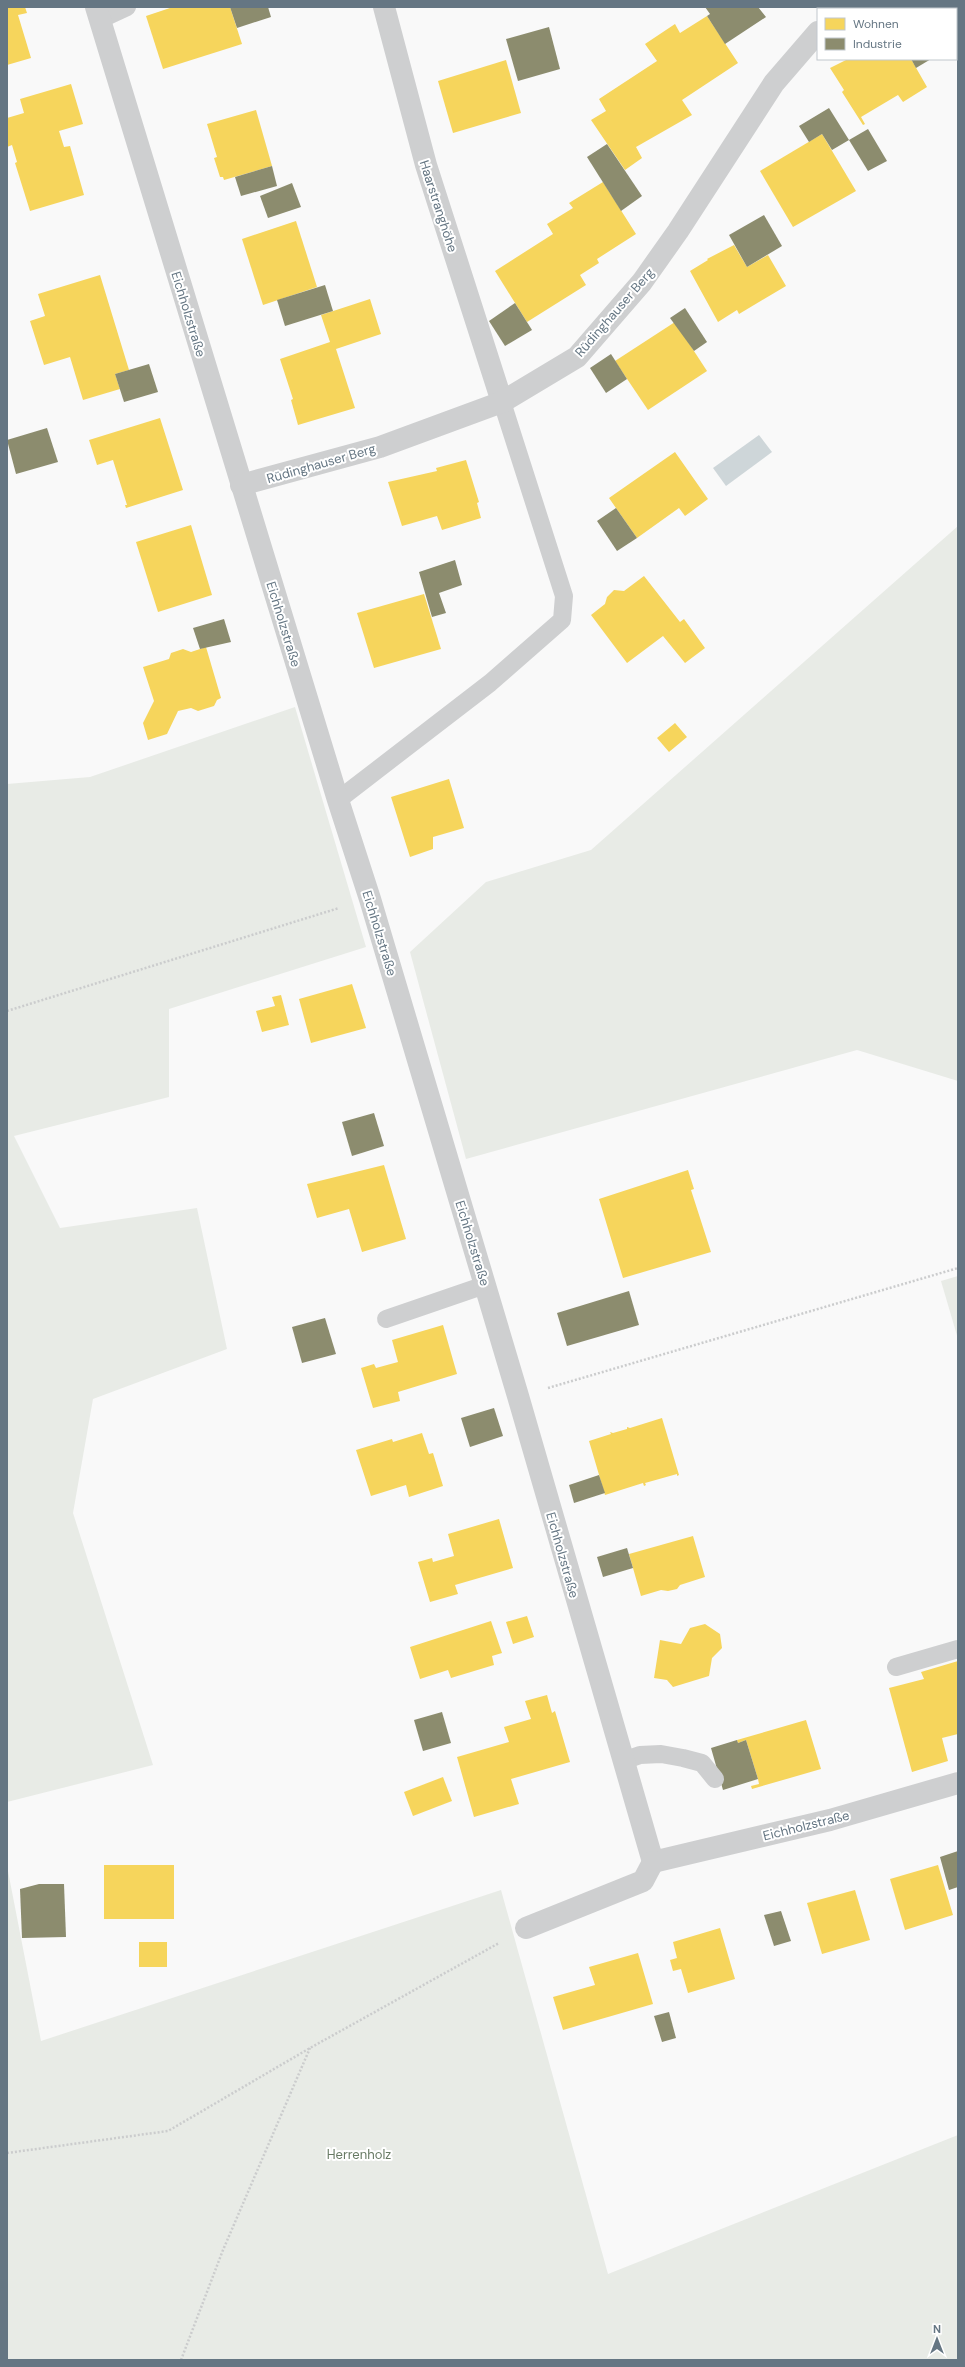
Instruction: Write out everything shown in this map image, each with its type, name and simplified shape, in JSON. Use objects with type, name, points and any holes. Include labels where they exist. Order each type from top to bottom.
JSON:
[{"type":"street","name":"Haarstranghöhe","points":[[384,7],[426,165],[502,402]]},
{"type":"street","name":"Eichholzstraße","points":[[98,14],[241,485],[370,899],[518,1396],[653,1862],[830,1820],[958,1783]]},
{"type":"street","name":"Rüdinghauser Berg","points":[[241,485],[380,446],[502,402],[577,357],[642,282],[678,231],[774,83],[817,33]]},
{"type":"street","points":[[526,1928],[643,1881],[653,1862]]},
{"type":"lane","points":[[98,14],[127,7]]},
{"type":"lane","points":[[338,800],[490,682],[562,620],[564,596],[502,402]]},
{"type":"lane","points":[[386,1319],[485,1285]]},
{"type":"lane","points":[[896,1667],[958,1650]]},
{"type":"lane","points":[[623,1761],[640,1755],[661,1754],[683,1758],[702,1763],[714,1779]]},
{"type":"path","points":[[7,1011],[370,899]]},
{"type":"path","points":[[518,1396],[958,1268]]},
{"type":"path","points":[[7,2153],[168,2131],[310,2048],[526,1928]]},
{"type":"path","points":[[181,2360],[223,2250],[310,2048]]},
{"type":"green space","points":[[958,526],[958,1081],[857,1050],[466,1159],[410,952],[486,882],[591,850]]},
{"type":"green space","points":[[295,707],[366,947],[169,1009],[169,1097],[14,1136],[60,1228],[197,1208],[227,1349],[93,1399],[73,1513],[153,1765],[7,1802],[7,784],[90,777]]},
{"type":"green space","points":[[958,1276],[958,1339],[941,1281]]},
{"type":"green space","name":"Herrenholz","points":[[7,1866],[41,2041],[501,1890],[608,2274],[958,2135],[958,2360],[7,2360]]},
{"type":"shaded area","points":[[759,435],[772,452],[726,486],[713,468]]},
{"type":"building: Wohnen","points":[[7,7],[25,7],[27,13],[18,15],[31,58],[7,65]]},
{"type":"building: Wohnen","points":[[173,7],[230,7],[242,44],[163,69],[146,16]]},
{"type":"building: Wohnen","points":[[937,7],[958,7],[956,8]]},
{"type":"building: Wohnen","points":[[707,16],[738,63],[682,100],[692,115],[636,147],[642,158],[625,170],[591,120],[606,111],[599,99],[657,61],[645,44],[675,24],[680,33]]},
{"type":"building: Wohnen","points":[[506,60],[521,113],[453,133],[438,81]]},
{"type":"building: Wohnen","points":[[846,60],[912,60],[927,87],[903,102],[898,95],[861,117],[865,124],[863,125],[842,92],[844,90],[830,68]]},
{"type":"building: Wohnen","points":[[71,84],[83,124],[59,131],[64,147],[70,146],[84,195],[30,211],[15,163],[17,162],[12,145],[7,147],[7,118],[24,113],[20,99]]},
{"type":"building: Wohnen","points":[[256,110],[272,166],[224,180],[223,177],[220,177],[214,158],[217,157],[207,124]]},
{"type":"building: Wohnen","points":[[822,134],[856,191],[793,227],[760,171]]},
{"type":"building: Wohnen","points":[[603,182],[636,234],[597,259],[599,263],[580,275],[586,285],[527,322],[495,271],[553,234],[547,224],[573,208],[569,203]]},
{"type":"building: Wohnen","points":[[296,221],[317,287],[263,305],[242,239]]},
{"type":"building: Wohnen","points":[[734,245],[747,267],[768,255],[786,286],[739,314],[737,310],[718,322],[690,271],[708,260],[707,259]]},
{"type":"building: Wohnen","points":[[100,275],[129,370],[115,374],[120,389],[83,400],[70,357],[44,365],[30,321],[45,316],[38,294]]},
{"type":"building: Wohnen","points":[[370,299],[381,334],[336,349],[355,408],[298,425],[291,400],[293,399],[280,359],[330,342],[321,315]]},
{"type":"building: Wohnen","points":[[675,322],[707,371],[648,410],[615,361]]},
{"type":"building: Wohnen","points":[[160,418],[183,490],[126,508],[125,505],[127,505],[113,460],[97,465],[89,440]]},
{"type":"building: Wohnen","points":[[675,452],[708,499],[685,516],[679,508],[637,538],[609,498]]},
{"type":"building: Wohnen","points":[[466,460],[479,502],[477,503],[481,518],[442,530],[437,516],[402,526],[388,482],[437,471],[436,468]]},
{"type":"building: Wohnen","points":[[191,525],[212,595],[158,612],[136,542]]},
{"type":"building: Wohnen","points":[[644,576],[680,622],[684,619],[705,648],[685,663],[663,636],[627,663],[591,615],[605,604],[607,597],[614,590],[624,591]]},
{"type":"building: Wohnen","points":[[424,594],[441,649],[374,668],[357,613]]},
{"type":"building: Wohnen","points":[[206,647],[221,698],[217,700],[214,706],[198,711],[191,708],[178,711],[167,734],[148,740],[143,723],[154,701],[143,667],[169,659],[171,653],[183,649],[191,652]]},
{"type":"building: Wohnen","points":[[675,723],[687,737],[669,752],[657,738]]},
{"type":"building: Wohnen","points":[[449,779],[464,828],[433,837],[433,849],[410,857],[391,797]]},
{"type":"building: Wohnen","points":[[352,984],[366,1028],[311,1043],[299,999]]},
{"type":"building: Wohnen","points":[[281,995],[289,1025],[262,1032],[256,1011],[275,1006],[272,997]]},
{"type":"building: Wohnen","points":[[384,1165],[406,1239],[362,1252],[349,1209],[317,1218],[307,1184]]},
{"type":"building: Wohnen","points":[[688,1170],[694,1189],[691,1190],[711,1252],[623,1278],[599,1199]]},
{"type":"building: Wohnen","points":[[443,1325],[457,1374],[398,1392],[400,1401],[373,1408],[361,1368],[374,1364],[376,1368],[398,1362],[392,1340]]},
{"type":"building: Wohnen","points":[[662,1418],[679,1475],[677,1476],[677,1474],[645,1483],[646,1485],[644,1486],[643,1483],[605,1495],[589,1441],[611,1434],[610,1432],[613,1433],[627,1429],[627,1427],[630,1428]]},
{"type":"building: Wohnen","points":[[422,1433],[429,1454],[433,1453],[443,1486],[409,1497],[406,1485],[371,1496],[356,1450],[392,1439],[393,1442]]},
{"type":"building: Wohnen","points":[[499,1519],[513,1568],[455,1585],[458,1594],[430,1602],[418,1562],[432,1558],[433,1562],[454,1556],[448,1534]]},
{"type":"building: Wohnen","points":[[693,1536],[705,1577],[680,1585],[677,1589],[668,1591],[661,1590],[641,1596],[629,1554]]},
{"type":"building: Wohnen","points":[[527,1616],[534,1637],[513,1644],[506,1622]]},
{"type":"building: Wohnen","points":[[491,1621],[502,1653],[492,1656],[494,1665],[451,1678],[448,1670],[420,1679],[410,1647]]},
{"type":"building: Wohnen","points":[[705,1624],[720,1634],[722,1648],[712,1658],[709,1676],[673,1687],[667,1680],[654,1678],[660,1640],[681,1644],[690,1628]]},
{"type":"building: Wohnen","points":[[958,1661],[958,1734],[942,1738],[948,1761],[912,1772],[889,1688],[924,1679],[921,1672]]},
{"type":"building: Wohnen","points":[[547,1695],[552,1713],[555,1711],[570,1762],[511,1779],[519,1804],[474,1817],[457,1757],[509,1742],[504,1727],[531,1719],[525,1701]]},
{"type":"building: Wohnen","points":[[806,1720],[821,1769],[752,1789],[751,1786],[759,1784],[758,1779],[746,1740],[738,1743],[737,1740]]},
{"type":"building: Wohnen","points":[[443,1777],[452,1801],[413,1816],[404,1792]]},
{"type":"building: Wohnen","points":[[104,1865],[174,1865],[174,1919],[104,1919]]},
{"type":"building: Wohnen","points":[[938,1865],[953,1915],[905,1930],[890,1879]]},
{"type":"building: Wohnen","points":[[855,1890],[870,1940],[822,1954],[807,1903]]},
{"type":"building: Wohnen","points":[[720,1928],[735,1979],[688,1993],[681,1969],[673,1971],[670,1960],[677,1958],[673,1942]]},
{"type":"building: Wohnen","points":[[139,1942],[167,1942],[167,1967],[139,1967]]},
{"type":"building: Wohnen","points":[[638,1953],[653,2004],[563,2030],[553,1997],[595,1985],[589,1967]]},
{"type":"building: Industrie","points":[[230,7],[268,7],[271,17],[237,28]]},
{"type":"building: Industrie","points":[[705,7],[758,7],[766,17],[725,44],[707,16],[710,14]]},
{"type":"building: Industrie","points":[[549,27],[560,69],[518,81],[506,39]]},
{"type":"building: Industrie","points":[[912,60],[929,60],[916,68]]},
{"type":"building: Industrie","points":[[829,108],[849,140],[832,150],[822,134],[809,142],[799,126]]},
{"type":"building: Industrie","points":[[868,129],[887,161],[868,171],[849,140]]},
{"type":"building: Industrie","points":[[607,144],[642,196],[621,211],[587,157]]},
{"type":"building: Industrie","points":[[272,166],[277,186],[241,196],[235,177]]},
{"type":"building: Industrie","points":[[292,183],[301,207],[268,218],[260,196]]},
{"type":"building: Industrie","points":[[764,215],[782,246],[747,267],[729,235]]},
{"type":"building: Industrie","points":[[325,285],[333,311],[285,326],[277,300]]},
{"type":"building: Industrie","points":[[515,303],[532,330],[505,346],[489,321]]},
{"type":"building: Industrie","points":[[685,308],[707,342],[694,351],[670,318]]},
{"type":"building: Industrie","points":[[611,354],[627,379],[606,393],[590,368]]},
{"type":"building: Industrie","points":[[149,364],[158,392],[124,402],[115,374]]},
{"type":"building: Industrie","points":[[47,428],[58,462],[16,474],[7,440]]},
{"type":"building: Industrie","points":[[616,508],[637,538],[617,551],[597,521]]},
{"type":"building: Industrie","points":[[455,560],[462,585],[439,593],[446,613],[432,617],[419,572]]},
{"type":"building: Industrie","points":[[224,619],[231,642],[200,649],[193,628]]},
{"type":"building: Industrie","points":[[374,1113],[384,1146],[352,1156],[342,1122]]},
{"type":"building: Industrie","points":[[629,1291],[639,1325],[567,1346],[557,1313]]},
{"type":"building: Industrie","points":[[325,1318],[336,1354],[302,1363],[292,1327]]},
{"type":"building: Industrie","points":[[494,1408],[503,1436],[470,1447],[461,1418]]},
{"type":"building: Industrie","points":[[599,1475],[605,1493],[574,1503],[569,1485]]},
{"type":"building: Industrie","points":[[627,1548],[633,1568],[603,1577],[597,1557]]},
{"type":"building: Industrie","points":[[442,1712],[451,1743],[423,1751],[414,1720]]},
{"type":"building: Industrie","points":[[737,1740],[738,1743],[746,1740],[758,1779],[723,1790],[711,1748]]},
{"type":"building: Industrie","points":[[958,1851],[958,1887],[949,1890],[940,1857]]},
{"type":"building: Industrie","points":[[39,1884],[64,1884],[66,1937],[22,1938],[20,1889]]},
{"type":"building: Industrie","points":[[781,1911],[791,1941],[774,1946],[764,1915]]},
{"type":"building: Industrie","points":[[669,2012],[676,2038],[662,2042],[654,2016]]}]
